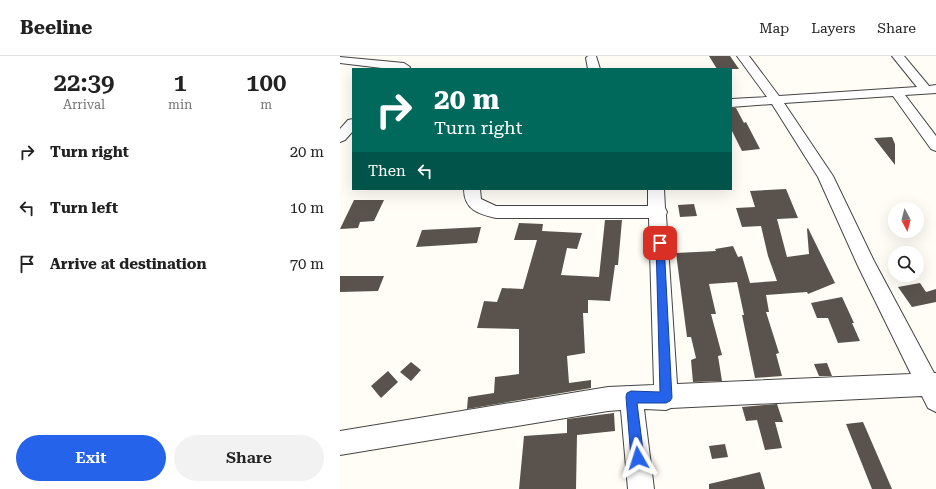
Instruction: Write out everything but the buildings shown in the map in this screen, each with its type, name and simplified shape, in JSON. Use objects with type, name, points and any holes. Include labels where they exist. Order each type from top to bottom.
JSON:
[{"type":"street","points":[[340,443],[631,397],[666,398],[933,389],[867,266],[825,176],[775,99],[743,56]]},
{"type":"street","points":[[898,56],[931,89]]},
{"type":"street","points":[[340,60],[406,65]]},
{"type":"street","points":[[732,103],[931,89]]},
{"type":"street","points":[[896,92],[936,146]]},
{"type":"street","points":[[340,137],[352,124]]},
{"type":"street","points":[[340,137],[352,138]]},
{"type":"street","points":[[472,190],[472,199],[477,205],[483,209],[496,212],[659,212]]},
{"type":"street","points":[[656,190],[659,212],[666,398]]},
{"type":"street","points":[[631,397],[641,489]]},
{"type":"route","points":[[638,458],[631,397],[666,398],[660,243]]}]
